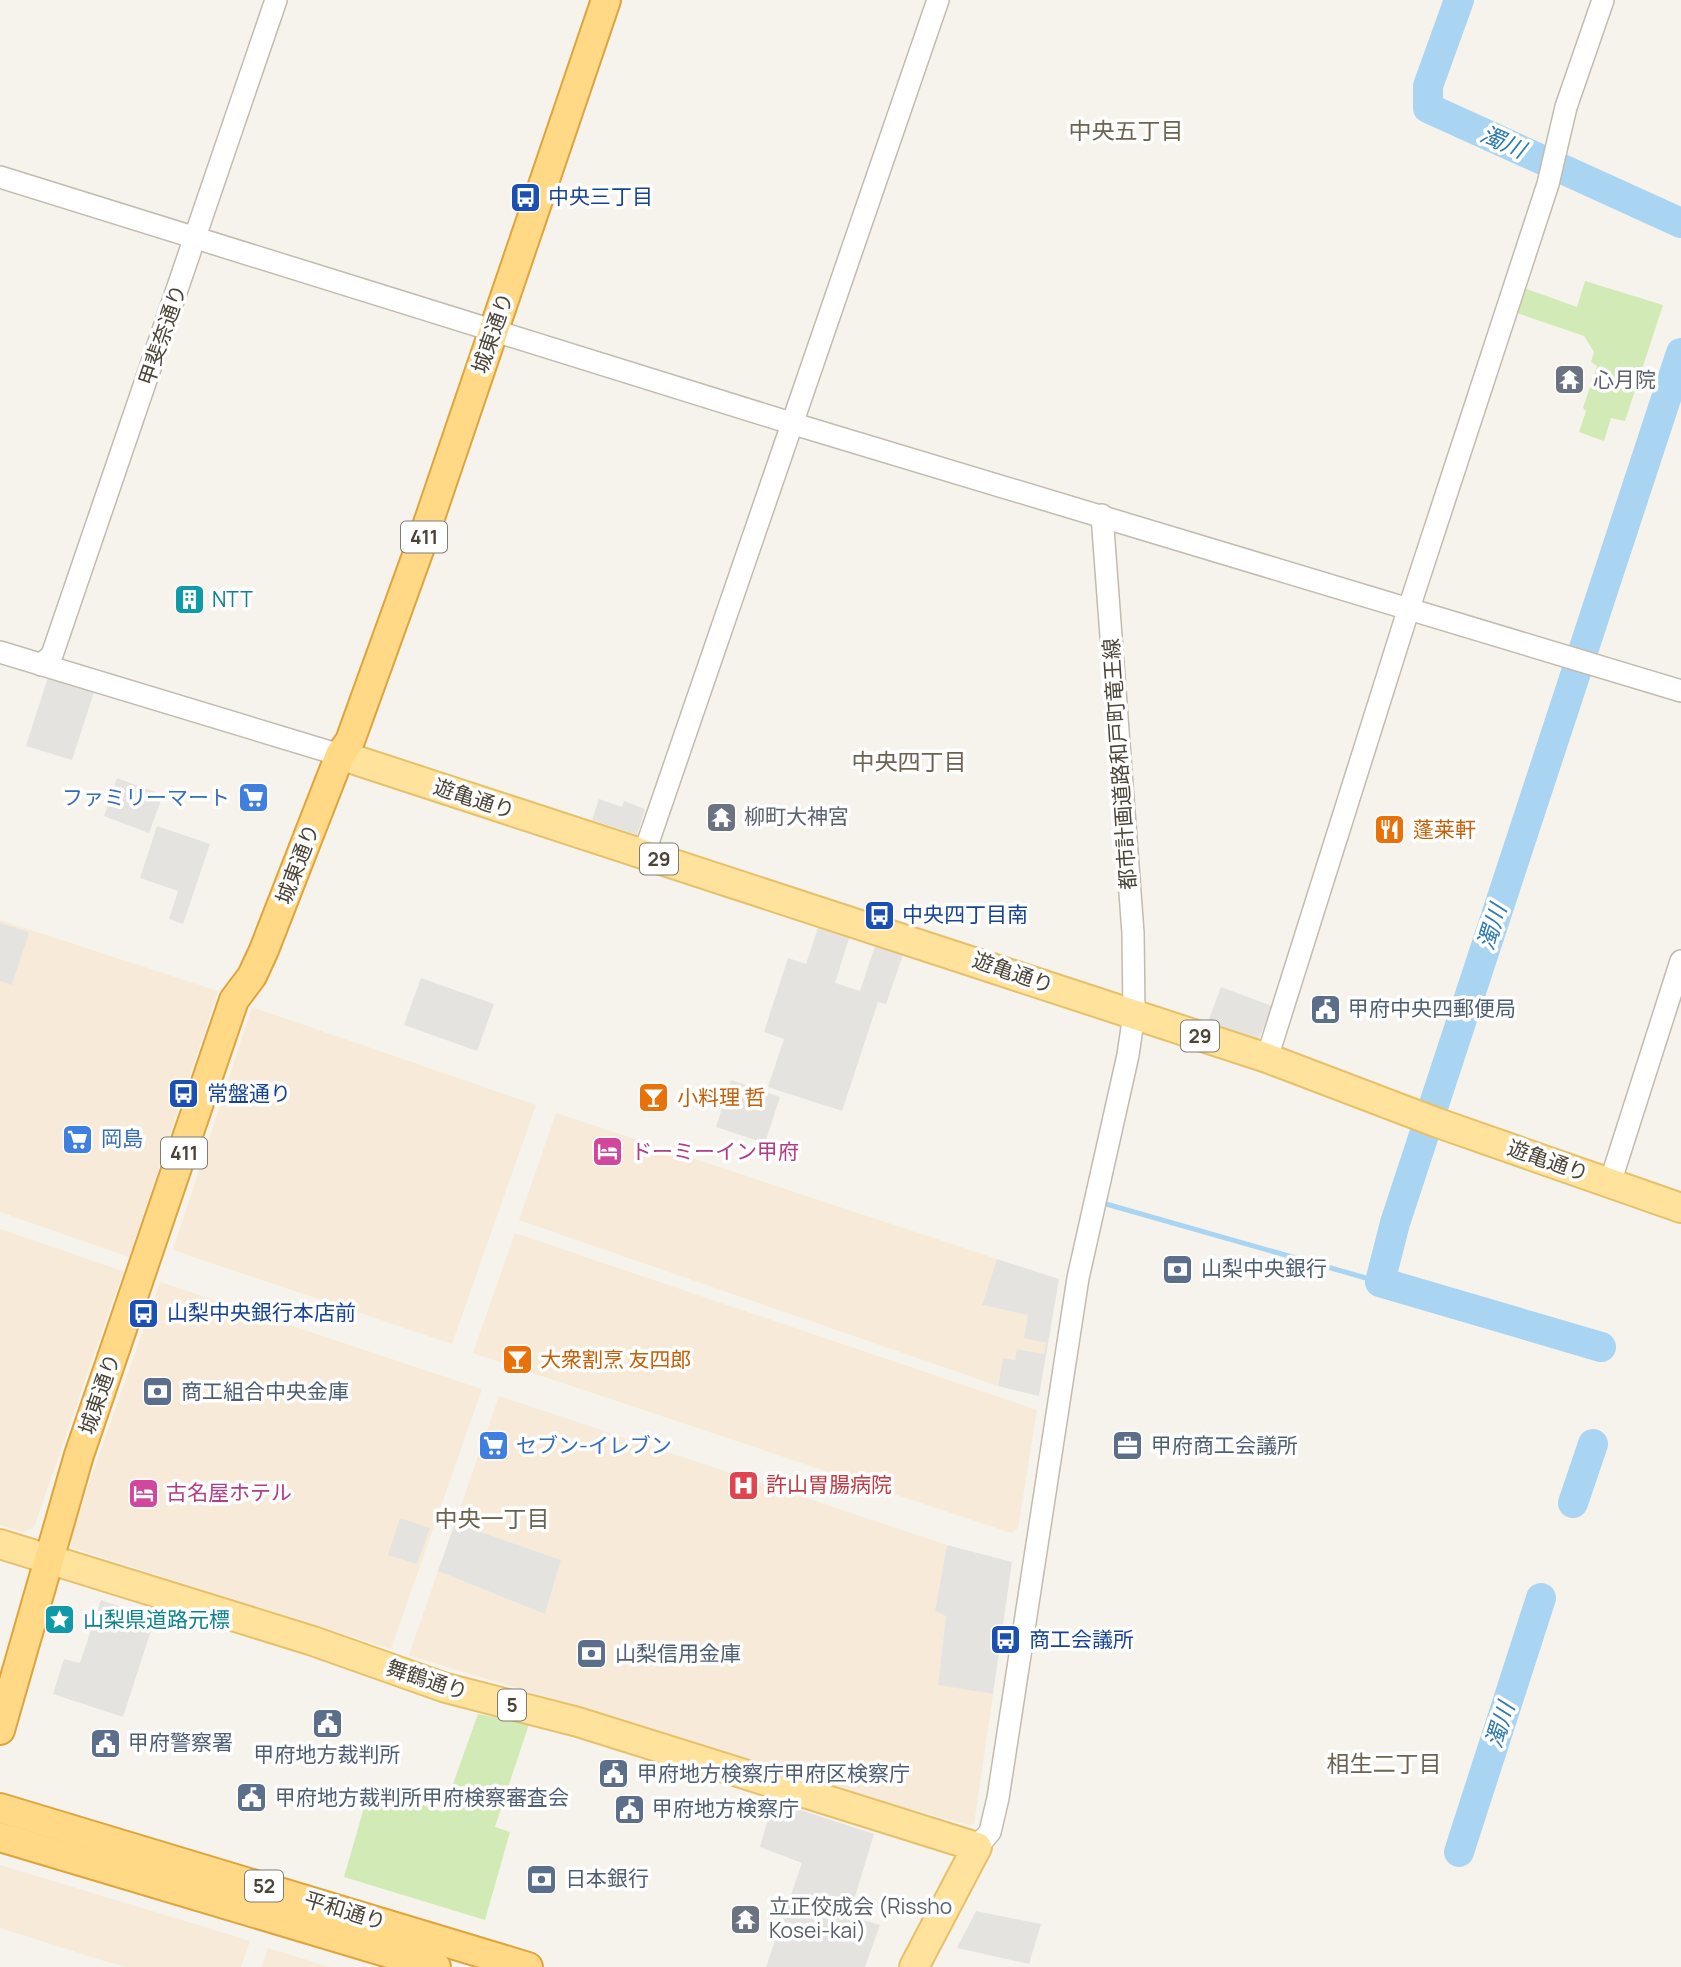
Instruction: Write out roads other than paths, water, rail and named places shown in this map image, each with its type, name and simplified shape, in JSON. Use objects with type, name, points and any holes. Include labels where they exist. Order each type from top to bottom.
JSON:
[{"type":"highway","name":"城東通り","points":[[0,1731],[79,1455],[234,1000],[252,975],[264,950],[340,755],[350,741],[365,701],[606,0]]},
{"type":"highway","name":"平和通り","points":[[0,1808],[528,1967]]},
{"type":"highway","name":"平和通り","points":[[0,1837],[436,1967]]},
{"type":"main road","name":"遊亀通り","points":[[340,755],[1267,1058],[1429,1119],[1681,1208]]},
{"type":"main road","name":"舞鶴通り","points":[[0,1544],[313,1641],[446,1688],[578,1722],[977,1847]]},
{"type":"main road","points":[[914,1967],[977,1847]]},
{"type":"street","name":"甲斐奈通り","points":[[41,665],[52,655],[276,0]]},
{"type":"street","points":[[644,854],[938,0]]},
{"type":"street","points":[[1267,1058],[1408,611],[1548,184],[1566,107],[1603,0]]},
{"type":"street","points":[[0,177],[794,424],[1681,691]]},
{"type":"street","name":"都市計画道路和戸町竜王線","points":[[977,1847],[990,1832],[998,1798],[1080,1268],[1128,1055],[1134,1014],[1133,933],[1102,515]]},
{"type":"street","points":[[0,652],[340,755]]},
{"type":"street","points":[[1610,1183],[1681,961]]},
{"type":"waterway","name":"濁川","points":[[1459,0],[1428,86],[1428,108],[1681,223]]},
{"type":"waterway","name":"濁川","points":[[1601,1347],[1380,1282],[1395,1223],[1681,353]]},
{"type":"waterway","points":[[1099,1202],[1380,1282]]},
{"type":"waterway","name":"濁川","points":[[1573,1503],[1593,1444]]},
{"type":"waterway","name":"濁川","points":[[1459,1852],[1541,1598]]},
{"type":"place","name":"中央三丁目","points":[[525,197]]},
{"type":"place","name":"心月院","points":[[1570,380]]},
{"type":"place","name":"NTT","points":[[189,600]]},
{"type":"place","name":"ファミリーマート","points":[[253,798]]},
{"type":"place","name":"柳町大神宮","points":[[721,817]]},
{"type":"place","name":"蓬莱軒","points":[[1390,830]]},
{"type":"place","name":"中央四丁目南","points":[[879,915]]},
{"type":"place","name":"甲府中央四郵便局","points":[[1325,1009]]},
{"type":"place","name":"常盤通り","points":[[184,1094]]},
{"type":"place","name":"小料理 哲","points":[[654,1098]]},
{"type":"place","name":"岡島","points":[[78,1139]]},
{"type":"place","name":"ドーミーイン甲府","points":[[608,1152]]},
{"type":"place","name":"山梨中央銀行","points":[[1178,1269]]},
{"type":"place","name":"山梨中央銀行本店前","points":[[144,1313]]},
{"type":"place","name":"大衆割烹 友四郎","points":[[517,1360]]},
{"type":"place","name":"商工組合中央金庫","points":[[158,1392]]},
{"type":"place","name":"セブン-イレブン","points":[[493,1446]]},
{"type":"place","name":"甲府商工会議所","points":[[1128,1446]]},
{"type":"place","name":"許山胃腸病院","points":[[743,1485]]},
{"type":"place","name":"古名屋ホテル","points":[[143,1493]]},
{"type":"place","name":"山梨県道路元標","points":[[60,1620]]},
{"type":"place","name":"商工会議所","points":[[1006,1640]]},
{"type":"place","name":"山梨信用金庫","points":[[592,1654]]},
{"type":"place","name":"甲府地方裁判所","points":[[327,1723]]},
{"type":"place","name":"甲府警察署","points":[[105,1743]]},
{"type":"place","name":"甲府地方検察庁甲府区検察庁","points":[[614,1774]]},
{"type":"place","name":"甲府地方裁判所甲府検察審査会","points":[[252,1798]]},
{"type":"place","name":"甲府地方検察庁","points":[[629,1809]]},
{"type":"place","name":"日本銀行","points":[[542,1879]]},
{"type":"place","name":"立正佼成会 (Rissho Kosei-kai)","points":[[746,1919]]},
{"type":"district","name":"中央五丁目","points":[[1126,131]]},
{"type":"district","name":"中央四丁目","points":[[909,762]]},
{"type":"district","name":"中央一丁目","points":[[492,1519]]},
{"type":"district","name":"相生二丁目","points":[[1384,1764]]}]
